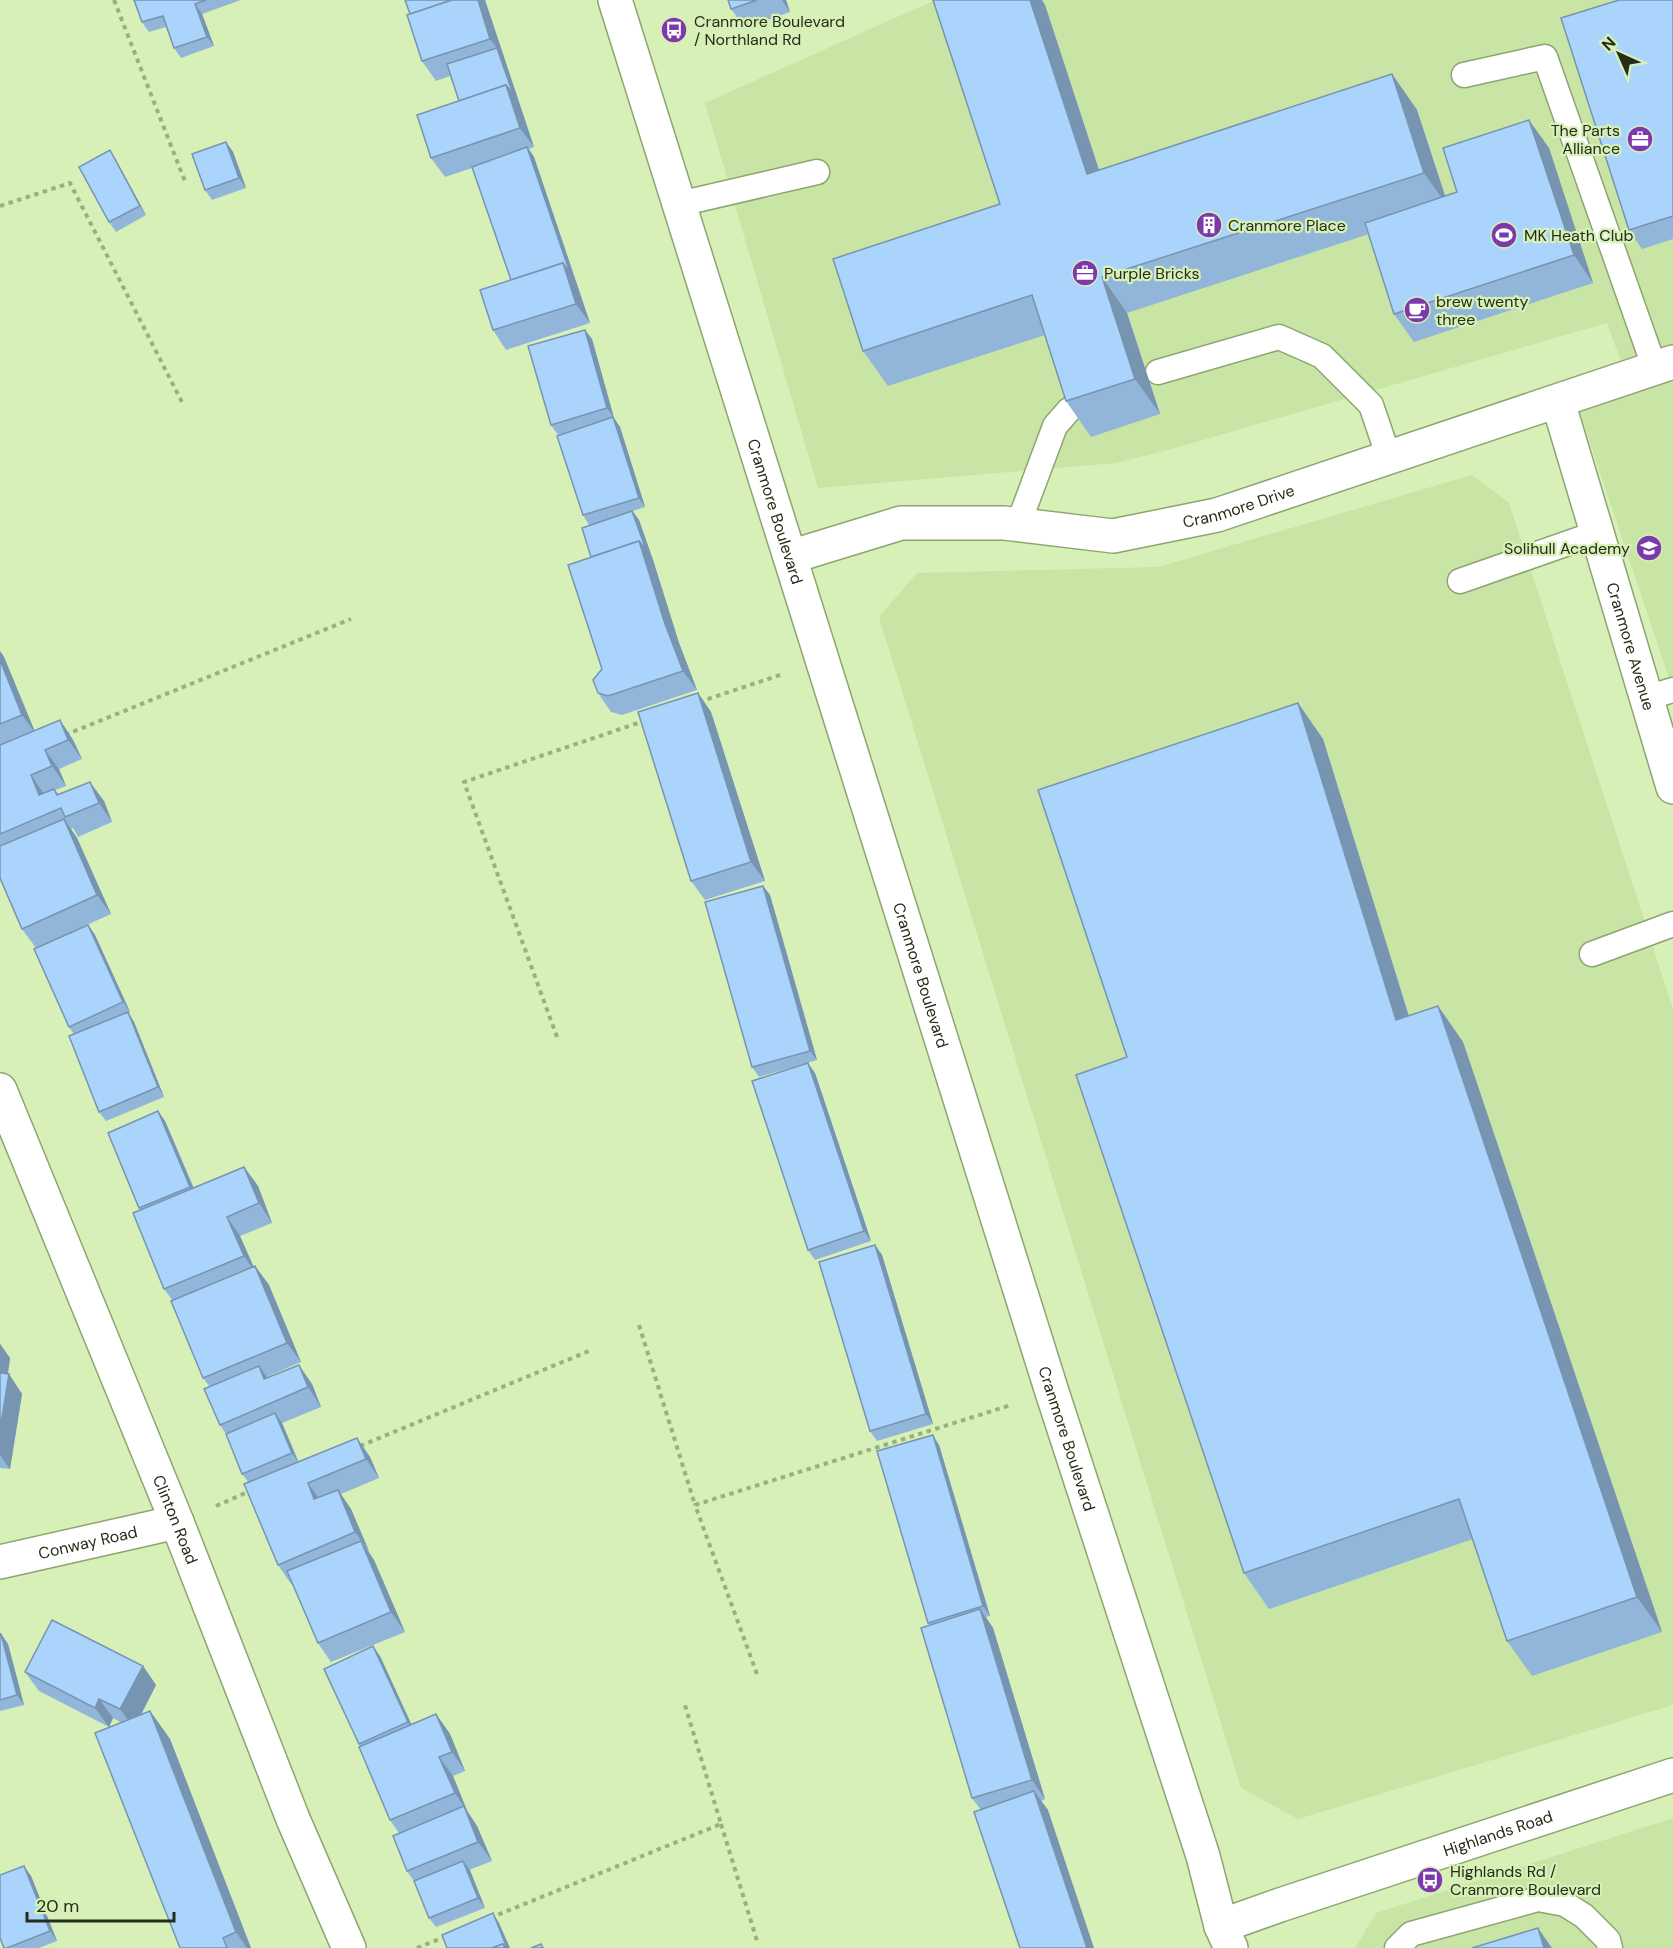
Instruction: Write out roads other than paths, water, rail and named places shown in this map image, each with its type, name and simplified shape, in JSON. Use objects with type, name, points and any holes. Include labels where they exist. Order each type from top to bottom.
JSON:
[{"type":"street","name":"Cranmore Boulevard","points":[[615,0],[1052,1392],[1203,1856],[1226,1937]]},
{"type":"street","name":"Cranmore Drive","points":[[790,557],[901,523],[1018,525],[1113,536],[1217,515],[1664,365]]},
{"type":"street","name":"Cranmore Avenue","points":[[1558,402],[1597,533],[1660,694],[1673,787]]},
{"type":"street","name":"Clinton Road","points":[[0,1090],[177,1522],[293,1819],[349,1948]]},
{"type":"street","name":"Conway Road","points":[[0,1562],[177,1522]]},
{"type":"street","name":"Highlands Road","points":[[1226,1937],[1280,1905],[1673,1775]]},
{"type":"lane","points":[[1464,75],[1545,57],[1664,365]]},
{"type":"lane","points":[[679,204],[817,172]]},
{"type":"lane","points":[[1158,372],[1279,338],[1322,356],[1371,405],[1389,458]]},
{"type":"lane","points":[[1018,525],[1055,426],[1069,410]]},
{"type":"lane","points":[[1460,581],[1597,533]]},
{"type":"lane","points":[[1592,954],[1673,924]]},
{"type":"lane","points":[[1397,1948],[1411,1934],[1538,1899],[1564,1904],[1584,1916],[1608,1940],[1610,1948]]},
{"type":"place","name":"Cranmore Boulevard / Northland Rd","points":[[674,30]]},
{"type":"place","name":"The Parts Alliance","points":[[1640,139]]},
{"type":"place","name":"Cranmore Place","points":[[1209,225]]},
{"type":"place","name":"MK Heath Club","points":[[1504,235]]},
{"type":"place","name":"Purple Bricks","points":[[1085,273]]},
{"type":"place","name":"brew twenty three","points":[[1417,310]]},
{"type":"place","name":"Solihull Academy","points":[[1649,548]]},
{"type":"place","name":"Highlands Rd / Cranmore Boulevard","points":[[1430,1880]]}]
